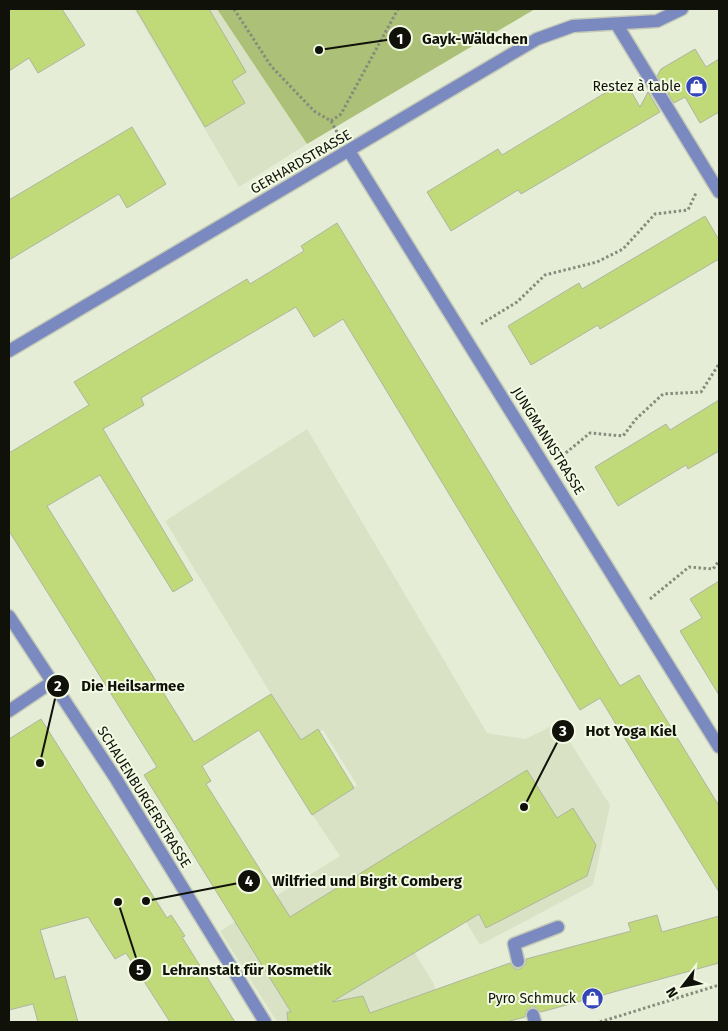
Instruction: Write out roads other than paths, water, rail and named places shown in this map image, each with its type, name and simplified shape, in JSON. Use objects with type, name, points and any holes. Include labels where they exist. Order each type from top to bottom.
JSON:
[{"type":"street","name":"GERHARDSTRASSE","points":[[9,351],[537,39],[573,26],[617,25],[657,21],[682,9]]},
{"type":"street","points":[[617,25],[719,192]]},
{"type":"street","name":"JUNGMANNSTRASSE","points":[[349,151],[547,467],[719,747]]},
{"type":"street","name":"SCHAUENBURGERSTRASSE","points":[[9,616],[116,779],[265,1022]]},
{"type":"street","points":[[9,711],[52,682]]},
{"type":"street","points":[[518,961],[514,944],[558,927]]},
{"type":"place","name":"Gayk-Wäldchen","points":[[319,50]]},
{"type":"place","name":"Restez à table","points":[[697,86]]},
{"type":"place","name":"Die Heilsarmee","points":[[40,763]]},
{"type":"place","name":"Hot Yoga Kiel","points":[[524,807]]},
{"type":"place","name":"Wilfried und Birgit Comberg","points":[[146,901]]},
{"type":"place","name":"Lehranstalt für Kosmetik","points":[[118,902]]},
{"type":"place","name":"Pyro Schmuck","points":[[592,998]]}]
